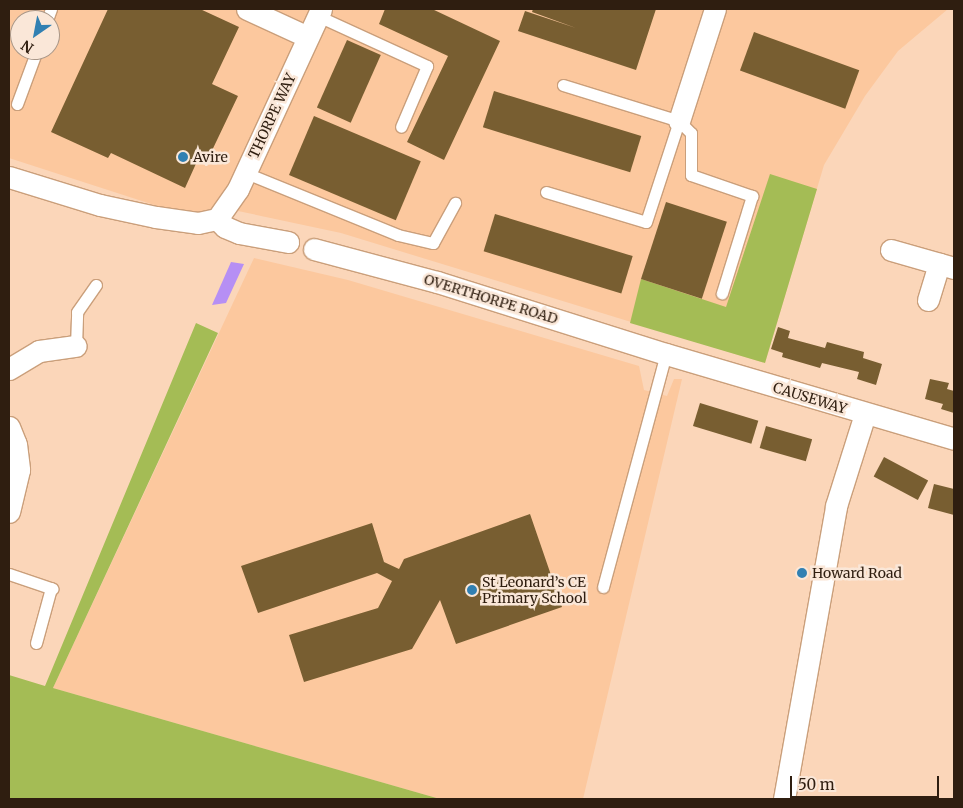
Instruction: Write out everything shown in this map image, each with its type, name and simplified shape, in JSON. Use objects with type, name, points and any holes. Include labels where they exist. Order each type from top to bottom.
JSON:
[{"type":"street","points":[[247,9],[308,37]]},
{"type":"street","points":[[678,121],[715,9]]},
{"type":"street","name":"THORPE WAY","points":[[217,219],[228,208],[246,173],[320,13]]},
{"type":"street","points":[[9,177],[100,205],[156,217],[198,223],[217,219],[225,227],[239,232],[288,242]]},
{"type":"street","name":"OVERTHORPE ROAD","points":[[314,248],[437,282],[666,354]]},
{"type":"street","points":[[891,250],[946,266],[928,300]]},
{"type":"street","points":[[9,369],[39,351],[76,346]]},
{"type":"street","name":"CAUSEWAY","points":[[666,354],[954,439]]},
{"type":"street","points":[[784,799],[836,506],[865,414]]},
{"type":"street","points":[[9,427],[16,444],[19,470],[9,512]]},
{"type":"lane","points":[[320,13],[427,66],[401,126]]},
{"type":"lane","points":[[17,104],[33,60]]},
{"type":"lane","points":[[563,85],[678,121],[691,133],[691,174],[752,196],[722,293]]},
{"type":"lane","points":[[546,192],[646,222],[678,121]]},
{"type":"lane","points":[[246,173],[398,235],[433,243],[455,203]]},
{"type":"lane","points":[[76,346],[77,312],[96,285]]},
{"type":"lane","points":[[603,587],[666,354]]},
{"type":"lane","points":[[9,574],[52,588],[36,643]]},
{"type":"shaded area","points":[[9,9],[948,9],[898,51],[865,96],[824,165],[765,363],[341,233],[238,211],[179,213],[9,158]]},
{"type":"shaded area","points":[[254,258],[348,280],[639,366],[644,390],[667,396],[674,379],[682,379],[583,799],[440,799],[53,688]]},
{"type":"shaded area","points":[[231,262],[244,264],[226,303],[212,305]]},
{"type":"green space","points":[[770,174],[817,189],[765,363],[630,323],[641,279],[726,307]]},
{"type":"green space","points":[[196,323],[218,333],[53,688],[440,799],[9,799],[9,675],[45,686]]},
{"type":"building","points":[[108,9],[200,9],[239,27],[212,84],[238,96],[207,161],[199,157],[185,188],[111,153],[108,158],[51,132]]},
{"type":"building","points":[[385,9],[432,9],[500,41],[444,160],[407,142],[448,56],[379,24]]},
{"type":"building","points":[[533,9],[656,9],[636,70],[518,31],[525,11],[576,28],[532,12]]},
{"type":"building","points":[[754,32],[859,70],[845,109],[740,71]]},
{"type":"building","points":[[347,40],[381,55],[351,123],[317,108]]},
{"type":"building","points":[[494,91],[641,136],[630,172],[483,127]]},
{"type":"building","points":[[314,116],[421,161],[396,220],[289,175]]},
{"type":"building","points":[[666,202],[727,222],[702,299],[641,279]]},
{"type":"building","points":[[495,214],[633,256],[621,293],[484,251]]},
{"type":"building","points":[[778,327],[790,331],[788,338],[825,348],[827,342],[864,352],[863,358],[882,364],[876,385],[857,379],[859,372],[822,363],[820,368],[782,357],[783,353],[771,349]]},
{"type":"building","points":[[930,379],[949,383],[947,389],[954,391],[954,413],[941,409],[943,404],[925,399]]},
{"type":"building","points":[[700,403],[758,421],[751,444],[693,426]]},
{"type":"building","points":[[766,426],[812,439],[806,461],[760,448]]},
{"type":"building","points":[[884,457],[928,480],[918,500],[874,476]]},
{"type":"building","points":[[934,484],[954,489],[954,515],[928,508]]},
{"type":"building","name":"St Leonard’s CE Primary School","points":[[530,514],[562,607],[456,644],[440,600],[412,649],[304,682],[289,635],[378,608],[392,581],[377,573],[258,613],[241,566],[372,523],[384,562],[399,569],[404,559]]},
{"type":"place","name":"Avire","points":[[183,157]]},
{"type":"place","name":"Howard Road","points":[[802,573]]},
{"type":"place","name":"St Leonard’s CE Primary School","points":[[472,590]]}]
